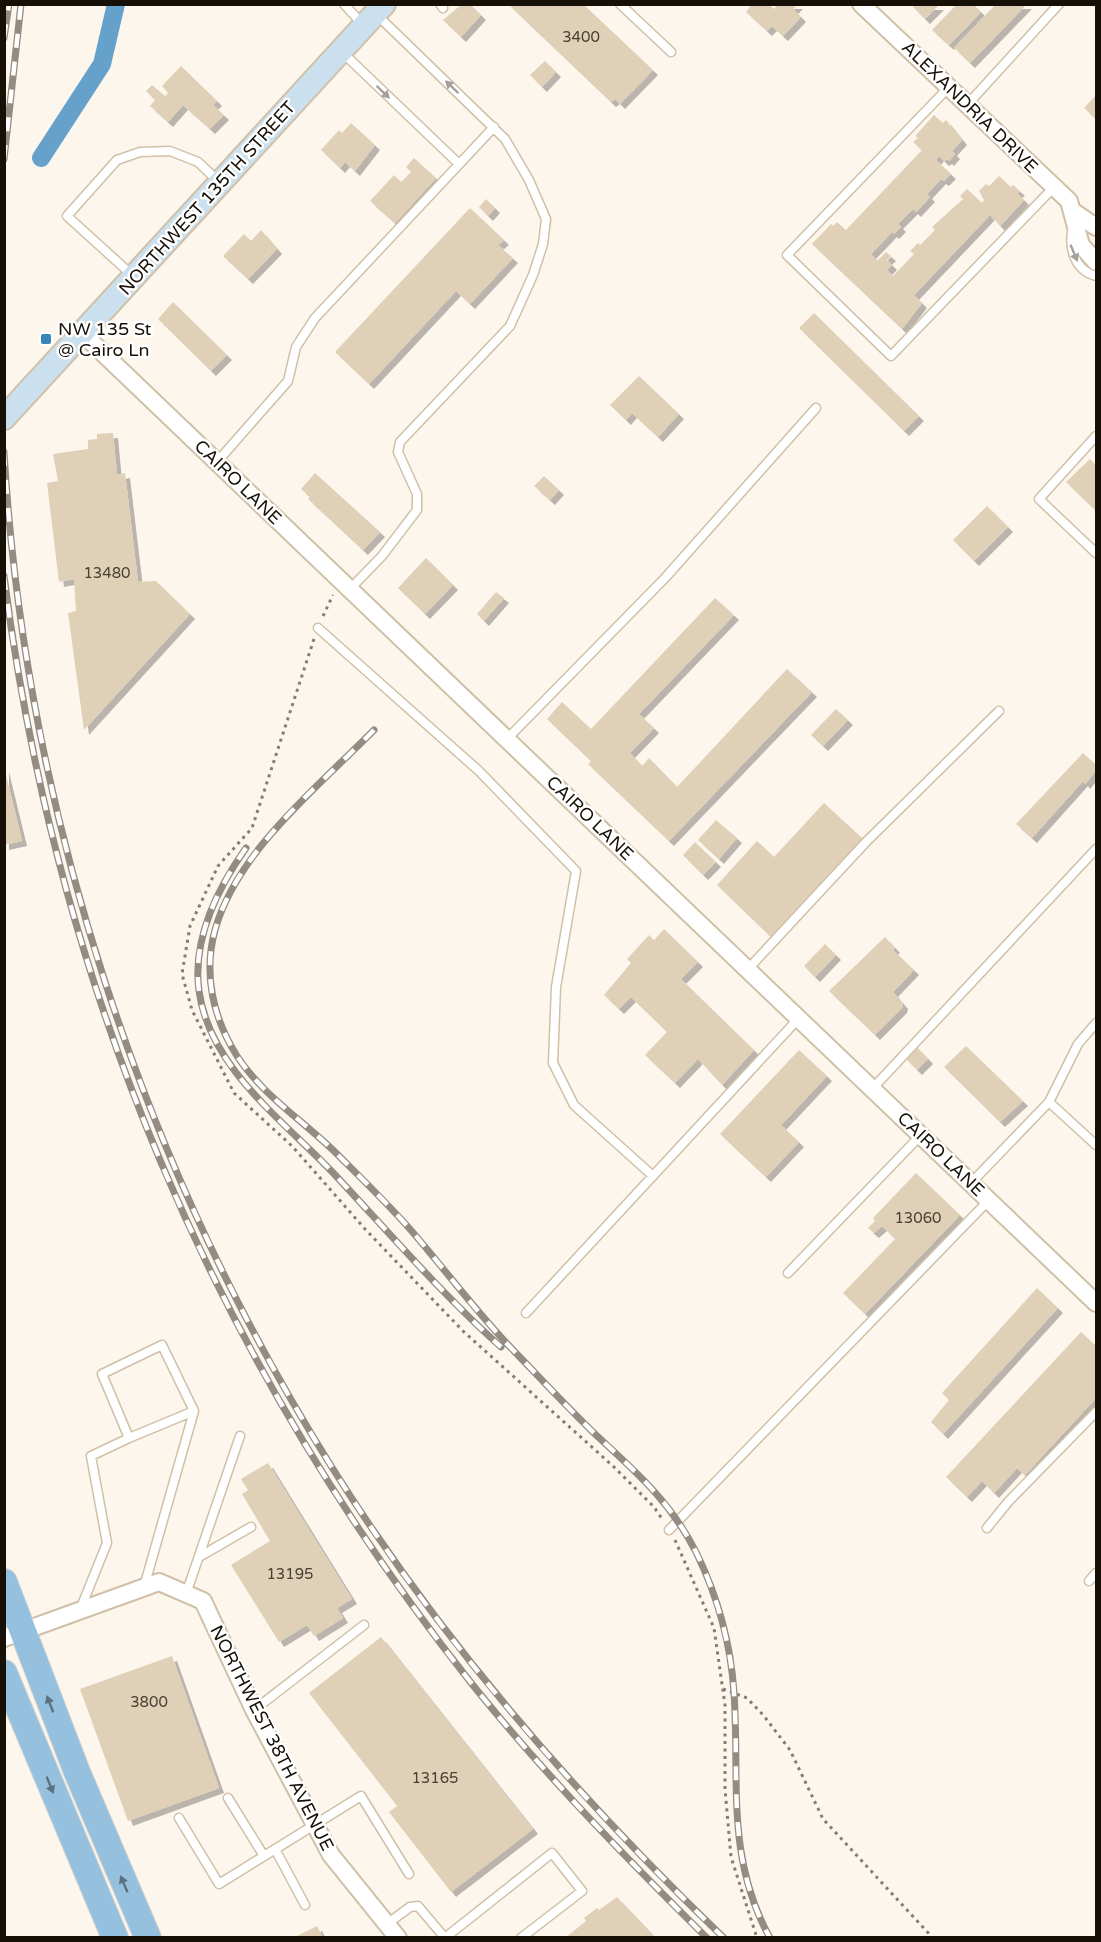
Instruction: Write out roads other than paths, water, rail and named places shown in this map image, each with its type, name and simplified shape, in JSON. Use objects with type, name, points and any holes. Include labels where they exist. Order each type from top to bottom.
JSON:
[{"type":"main road","name":"NORTHWEST 135TH STREET","points":[[4,418],[375,15]]},
{"type":"main road","points":[[4,1582],[13,1634],[148,1938]]},
{"type":"main road","points":[[4,1672],[115,1938]]},
{"type":"street","name":"ALEXANDRIA DRIVE","points":[[861,4],[1069,201],[1081,244],[1096,262]]},
{"type":"street","name":"ALEXANDRIA DRIVE","points":[[1074,217],[1096,227]]},
{"type":"street","name":"CAIRO LANE","points":[[83,334],[1096,1302]]},
{"type":"street","name":"NORTHWEST 38TH AVENUE","points":[[152,1585],[203,1601],[254,1710],[331,1856],[398,1938]]},
{"type":"street","points":[[13,1634],[152,1585]]},
{"type":"lane","points":[[344,4],[375,15],[494,127],[511,147],[538,197],[546,219],[543,244],[523,302],[510,326],[400,442],[398,452],[417,494],[417,510],[382,556],[346,585]]},
{"type":"lane","points":[[620,4],[671,52]]},
{"type":"lane","points":[[967,105],[1059,4]]},
{"type":"lane","points":[[341,51],[459,164]]},
{"type":"lane","points":[[949,87],[787,255],[891,356],[1054,188]]},
{"type":"lane","points":[[216,462],[288,381],[296,347],[315,318],[494,127]]},
{"type":"lane","points":[[135,277],[67,216],[117,160],[140,152],[170,151],[198,162],[221,183]]},
{"type":"lane","points":[[1074,217],[1070,242],[1073,256],[1085,271],[1096,276]]},
{"type":"lane","points":[[507,739],[665,578],[816,408]]},
{"type":"lane","points":[[1096,436],[1039,499],[1096,553]]},
{"type":"lane","points":[[318,628],[479,771],[576,871],[556,987],[553,1063],[574,1105],[653,1176]]},
{"type":"lane","points":[[748,969],[867,841],[999,711]]},
{"type":"lane","points":[[873,1088],[1096,849]]},
{"type":"lane","points":[[526,1313],[799,1018]]},
{"type":"lane","points":[[971,1183],[1049,1102],[1078,1044],[1096,1023]]},
{"type":"lane","points":[[1049,1102],[1096,1145]]},
{"type":"lane","points":[[788,1273],[921,1135]]},
{"type":"lane","points":[[669,1530],[989,1200]]},
{"type":"lane","points":[[129,1438],[102,1374],[162,1345],[194,1411],[152,1585]]},
{"type":"lane","points":[[80,1610],[107,1543],[91,1456],[194,1411]]},
{"type":"lane","points":[[987,1528],[1008,1502],[1096,1412]]},
{"type":"lane","points":[[186,1594],[240,1436]]},
{"type":"lane","points":[[199,1557],[251,1527]]},
{"type":"lane","points":[[1089,1581],[1096,1573]]},
{"type":"lane","points":[[254,1710],[364,1625]]},
{"type":"lane","points":[[179,1818],[219,1884],[361,1796],[409,1874]]},
{"type":"lane","points":[[228,1798],[264,1856]]},
{"type":"lane","points":[[275,1849],[305,1905]]},
{"type":"lane","points":[[387,1924],[410,1907],[418,1906],[446,1937],[552,1853],[582,1891],[521,1938]]},
{"type":"waterway","points":[[41,158],[102,64],[116,4]]},
{"type":"railway","points":[[4,38],[9,4]]},
{"type":"railway","points":[[4,159],[21,4]]},
{"type":"railway","points":[[4,452],[16,586],[37,719],[67,851],[105,981],[151,1108],[204,1233],[265,1353],[333,1469],[419,1595],[514,1715],[564,1773],[669,1884],[724,1938]]},
{"type":"railway","points":[[4,576],[28,728],[63,877],[107,1022],[161,1163],[225,1299],[298,1432],[380,1560],[472,1684],[586,1814],[707,1938]]},
{"type":"railway","points":[[374,730],[282,822],[241,873],[226,901],[215,930],[212,946],[210,979],[216,1011],[237,1056],[259,1084],[324,1142],[391,1209],[500,1336],[651,1488],[686,1534],[710,1585],[722,1621],[730,1657],[734,1693],[737,1817],[740,1847],[746,1877],[770,1938]]},
{"type":"railway","points":[[246,848],[225,880],[209,916],[199,953],[199,991],[206,1019],[218,1046],[253,1093],[337,1177],[437,1285],[501,1347]]},
{"type":"place","name":"NW 135 St @ Cairo Ln","points":[[46,339]]}]
